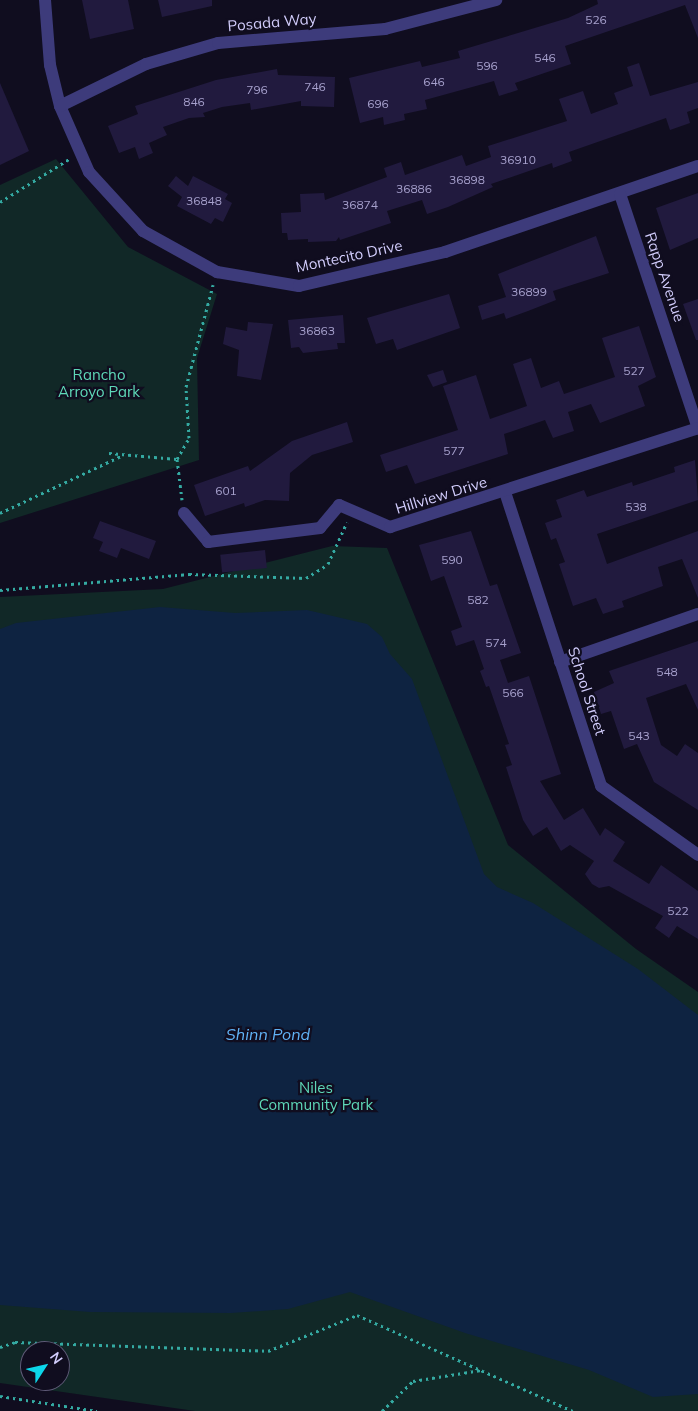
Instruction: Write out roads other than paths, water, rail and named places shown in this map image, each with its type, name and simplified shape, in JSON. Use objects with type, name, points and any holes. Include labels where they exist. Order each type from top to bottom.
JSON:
[{"type":"street","name":"Montecito Drive","points":[[45,0],[50,65],[60,106],[89,172],[143,231],[217,272],[299,286],[445,252],[698,166]]},
{"type":"street","name":"Posada Way","points":[[60,106],[146,64],[218,43],[385,29],[496,0]]},
{"type":"street","name":"Rapp Avenue","points":[[620,194],[698,428]]},
{"type":"street","name":"Hillview Drive","points":[[184,513],[208,542],[320,528],[339,505],[351,514],[390,528],[698,428]]},
{"type":"street","name":"School Street","points":[[505,492],[600,786],[698,855]]},
{"type":"street","points":[[560,662],[698,614]]},
{"type":"water","name":"Shinn Pond","points":[[160,607],[235,613],[307,610],[367,624],[382,637],[390,654],[412,679],[484,874],[497,887],[533,903],[638,969],[698,1015],[698,1394],[653,1397],[589,1370],[465,1333],[350,1292],[288,1309],[231,1313],[90,1312],[0,1305],[0,629],[16,623]]},
{"type":"park label","name":"Rancho Arroyo Park","points":[[99,382]]},
{"type":"park label","name":"Niles Community Park","points":[[316,1096]]}]
